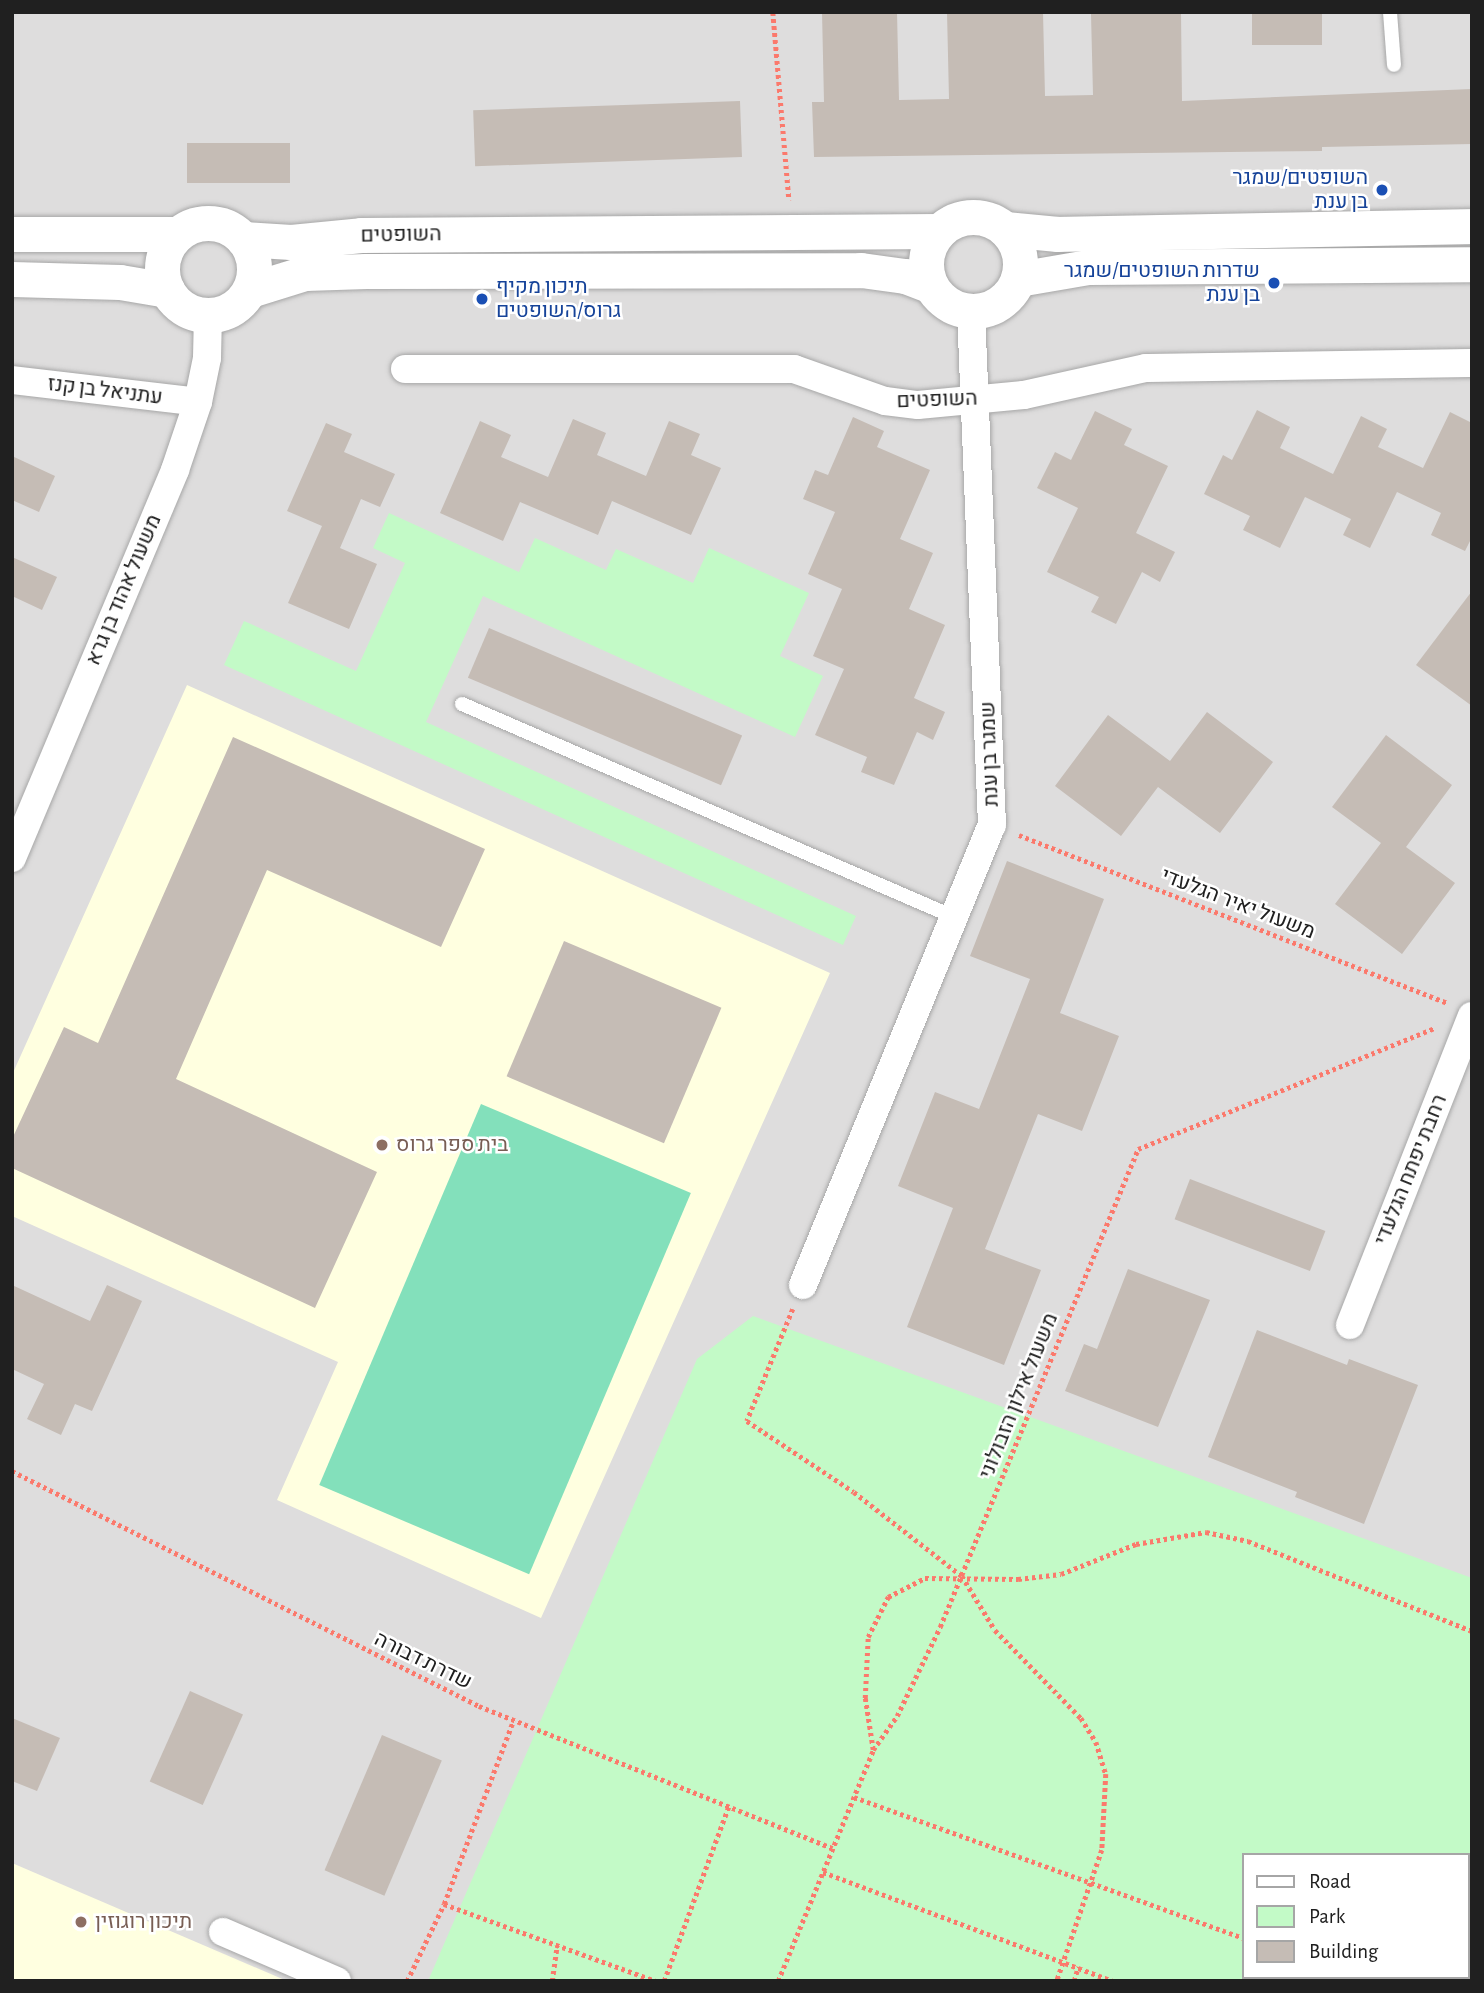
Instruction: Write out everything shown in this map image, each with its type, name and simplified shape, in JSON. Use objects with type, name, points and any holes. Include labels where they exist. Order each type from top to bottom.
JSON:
[{"type":"street","points":[[1005,229],[1020,258],[1018,279],[1004,299],[971,311],[955,308],[931,286],[926,257],[939,231],[950,222],[979,216],[1005,229],[1058,234],[1472,226]]},
{"type":"street","points":[[12,234],[178,234],[211,223],[243,239],[253,258],[250,290],[233,308],[208,315],[184,308],[167,290],[162,267],[178,234]]},
{"type":"street","name":"השופטים","points":[[243,239],[291,242],[361,235],[939,231]]},
{"type":"street","points":[[1018,279],[1088,267],[1472,264]]},
{"type":"street","name":"השופטים","points":[[250,290],[306,273],[366,271],[861,270],[905,276],[931,286]]},
{"type":"street","points":[[12,279],[120,282],[167,290]]},
{"type":"street","name":"שמגר בן ענת","points":[[803,1285],[992,825],[977,400],[971,311]]},
{"type":"street","name":"משעול אהוד בן גרא","points":[[12,858],[175,470],[198,401],[208,315]]},
{"type":"street","name":"השופטים","points":[[405,369],[794,369],[886,401],[918,405],[1064,388],[1146,368],[1472,363]]},
{"type":"street","name":"עתניאל בן קנז","points":[[12,380],[198,401]]},
{"type":"street","name":"רחבת יפתח הגלעדי","points":[[1350,1325],[1459,1016]]},
{"type":"street","points":[[223,1933],[337,1981]]},
{"type":"lane","points":[[1390,12],[1394,65]]},
{"type":"lane","points":[[462,704],[954,916]]},
{"type":"path","points":[[773,12],[792,230]]},
{"type":"path","name":"משעול יאיר הגלעדי","points":[[992,825],[1459,1016]]},
{"type":"path","name":"משעול אילון הזבולוני","points":[[778,1981],[873,1750],[897,1716],[961,1576],[1138,1149],[1459,1016]]},
{"type":"path","points":[[803,1285],[747,1421],[854,1492],[961,1576],[995,1630],[1081,1718],[1096,1742],[1106,1774],[1107,1810],[1094,1882],[1057,1981]]},
{"type":"path","name":"שדרת דבורה","points":[[12,1471],[513,1721],[833,1847]]},
{"type":"path","points":[[873,1750],[866,1661],[875,1617],[902,1586],[925,1578],[961,1576],[1018,1579],[1061,1574],[1136,1544],[1206,1532],[1248,1541],[1472,1631]]},
{"type":"path","points":[[407,1981],[444,1904],[513,1721]]},
{"type":"path","points":[[854,1797],[1242,1937]]},
{"type":"path","points":[[664,1981],[729,1805]]},
{"type":"path","points":[[823,1872],[1113,1981]]},
{"type":"path","points":[[444,1904],[655,1981]]},
{"type":"path","points":[[552,1981],[557,1945]]},
{"type":"path","points":[[1074,1981],[1077,1967]]},
{"type":"shaded area","points":[[12,12],[1472,12],[1472,1981],[12,1981]]},
{"type":"shaded area","name":"בית ספר גרוס","points":[[187,685],[830,973],[541,1618],[277,1500],[338,1362],[12,1216],[12,1075]]},
{"type":"shaded area","name":"תיכון רוגוזין","points":[[12,1863],[287,1981],[12,1981]]},
{"type":"green space","points":[[389,513],[519,572],[535,538],[606,570],[616,549],[693,583],[709,548],[809,593],[780,656],[823,676],[795,737],[483,596],[426,722],[856,916],[843,945],[224,665],[244,621],[356,671],[405,563],[373,548]]},
{"type":"green space","points":[[481,1104],[691,1193],[529,1574],[319,1485]]},
{"type":"green space","points":[[753,1316],[1472,1578],[1472,1981],[428,1981],[697,1359]]},
{"type":"building","points":[[822,12],[897,12],[899,100],[949,99],[947,12],[1043,12],[1045,96],[1093,95],[1091,14],[1181,12],[1182,101],[1472,89],[1472,144],[1322,147],[1322,151],[814,157],[812,102],[824,102]]},
{"type":"building","points":[[1252,12],[1322,12],[1322,45],[1252,45]]},
{"type":"building","points":[[740,101],[742,157],[475,166],[473,110]]},
{"type":"building","points":[[187,143],[290,143],[290,183],[187,183]]},
{"type":"building","points":[[1257,410],[1290,427],[1280,448],[1333,474],[1361,416],[1387,429],[1378,447],[1423,468],[1450,412],[1472,423],[1472,537],[1465,551],[1431,535],[1441,513],[1397,492],[1370,548],[1343,535],[1351,519],[1305,497],[1280,548],[1243,530],[1250,516],[1204,494],[1223,455],[1232,460]]},
{"type":"building","points":[[1095,411],[1132,429],[1124,445],[1168,466],[1136,533],[1175,552],[1160,582],[1142,572],[1116,624],[1091,612],[1099,597],[1047,572],[1078,508],[1037,488],[1055,452],[1071,460]]},
{"type":"building","points":[[853,417],[884,431],[877,447],[930,470],[900,539],[933,553],[909,609],[945,625],[914,698],[945,712],[933,740],[917,732],[894,785],[861,772],[867,757],[815,735],[844,669],[813,656],[842,589],[808,574],[835,512],[803,499],[815,470],[828,475]]},
{"type":"building","points":[[573,419],[606,433],[597,455],[646,476],[669,421],[700,434],[691,455],[721,468],[691,535],[612,501],[598,535],[520,502],[503,541],[440,513],[480,421],[511,435],[501,457],[548,477]]},
{"type":"building","points":[[326,423],[352,434],[344,452],[395,474],[380,507],[361,499],[340,548],[377,564],[349,629],[288,603],[322,526],[287,511]]},
{"type":"building","points":[[12,456],[55,476],[39,512],[12,500]]},
{"type":"building","points":[[12,557],[57,577],[42,610],[12,596]]},
{"type":"building","points":[[1472,591],[1472,706],[1416,665]]},
{"type":"building","points":[[489,628],[742,735],[721,785],[468,678]]},
{"type":"building","points":[[1207,712],[1273,762],[1220,833],[1158,787],[1121,836],[1055,786],[1108,715],[1170,761]]},
{"type":"building","points":[[1386,735],[1452,785],[1406,847],[1455,883],[1402,954],[1335,904],[1381,843],[1332,807]]},
{"type":"building","points":[[233,737],[485,849],[441,947],[267,870],[176,1079],[377,1172],[315,1308],[12,1168],[12,1139],[64,1027],[98,1043]]},
{"type":"building","points":[[1007,861],[1104,899],[1060,1013],[1119,1036],[1082,1131],[1038,1114],[985,1249],[1041,1270],[1004,1365],[907,1327],[953,1208],[898,1186],[935,1092],[979,1109],[1030,979],[970,956]]},
{"type":"building","points":[[564,941],[721,1008],[664,1143],[507,1076]]},
{"type":"building","points":[[1190,1179],[1325,1231],[1310,1271],[1175,1219]]},
{"type":"building","points":[[1128,1269],[1210,1300],[1158,1427],[1065,1391],[1084,1344],[1097,1349]]},
{"type":"building","points":[[12,1285],[90,1321],[107,1285],[142,1301],[92,1411],[75,1404],[61,1435],[27,1419],[44,1384],[12,1369]]},
{"type":"building","points":[[1257,1330],[1347,1365],[1349,1359],[1418,1385],[1364,1524],[1295,1497],[1297,1492],[1208,1457]]},
{"type":"building","points":[[190,1691],[243,1715],[203,1805],[150,1781]]},
{"type":"building","points":[[12,1718],[60,1738],[37,1791],[12,1781]]},
{"type":"building","points":[[382,1735],[442,1760],[384,1896],[325,1870]]},
{"type":"place","name":"השופטים/שמגר בן ענת","points":[[1382,190]]},
{"type":"place","name":"שדרות השופטים/שמגר בן ענת","points":[[1274,283]]},
{"type":"place","name":"תיכון מקיף גרוס/השופטים","points":[[482,299]]},
{"type":"place","name":"בית ספר גרוס","points":[[382,1145]]},
{"type":"place","name":"תיכון רוגוזין","points":[[81,1922]]}]
